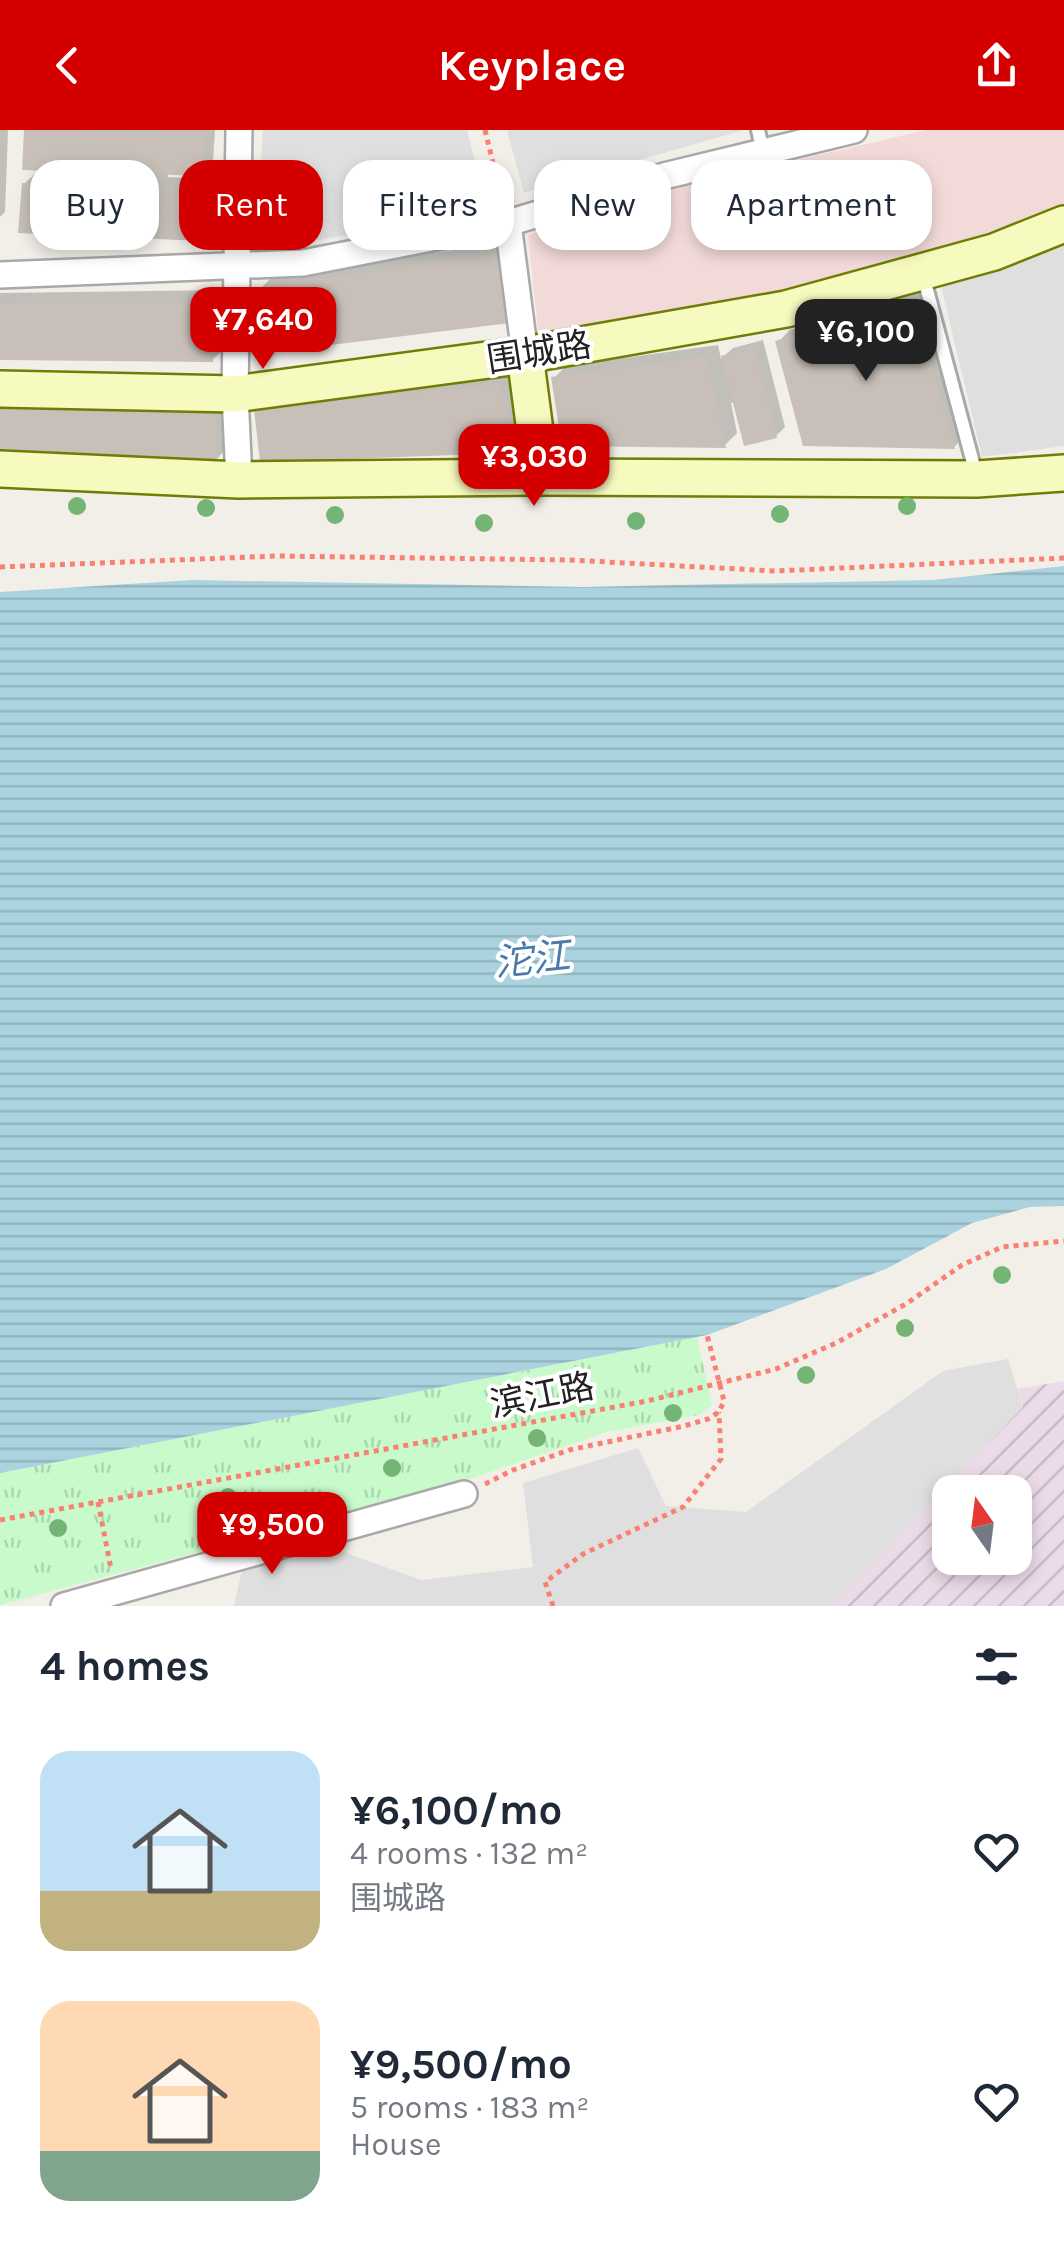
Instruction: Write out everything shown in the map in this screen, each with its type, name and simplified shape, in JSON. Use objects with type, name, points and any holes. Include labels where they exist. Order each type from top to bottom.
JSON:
[{"type":"street","points":[[239,130],[235,394],[239,480]]},
{"type":"street","points":[[514,221],[664,176],[760,141],[854,130]]},
{"type":"street","name":"围城路","points":[[0,389],[235,394],[525,355],[786,309],[994,252],[1064,224]]},
{"type":"street","points":[[0,274],[303,263],[370,250]]},
{"type":"street","points":[[511,250],[541,477]]},
{"type":"street","points":[[0,469],[239,480],[541,477],[977,480],[1064,473]]},
{"type":"street","points":[[64,1606],[105,1598],[464,1494]]},
{"type":"lane","points":[[922,272],[977,480]]},
{"type":"path","points":[[485,130],[492,160]]},
{"type":"path","points":[[0,568],[276,556],[570,560],[775,570],[1064,558]]},
{"type":"path","name":"滨江路","points":[[0,1520],[646,1400],[776,1369],[836,1344],[906,1304],[962,1265],[1002,1247],[1064,1241]]},
{"type":"path","points":[[553,1606],[545,1582],[583,1554],[683,1507],[721,1459],[719,1412],[724,1401],[707,1336]]},
{"type":"path","points":[[464,1494],[512,1470],[569,1450],[684,1426],[719,1412]]},
{"type":"path","points":[[98,1502],[105,1598]]},
{"type":"shaded area","points":[[263,130],[467,130],[474,160],[343,160],[343,236],[323,239],[323,160],[261,160]]},
{"type":"shaded area","points":[[507,130],[744,130],[639,160],[534,160],[534,190],[524,193]]},
{"type":"shaded area","points":[[927,130],[1064,130],[1064,212],[990,241],[785,296],[539,339],[528,235],[534,233],[534,250],[671,250],[671,190],[691,185],[691,250],[932,250],[932,160],[798,160]]},
{"type":"shaded area","points":[[1064,239],[1064,446],[982,457],[940,282]]},
{"type":"shaded area","points":[[1008,1359],[1023,1407],[958,1475],[932,1475],[932,1502],[833,1606],[234,1606],[242,1570],[335,1549],[421,1580],[533,1567],[523,1483],[638,1448],[666,1506],[746,1512],[943,1371]]},
{"type":"shaded area","points":[[1064,1381],[1064,1606],[833,1606],[932,1502],[932,1575],[1032,1575],[1032,1475],[958,1475],[1023,1407],[1018,1389]]},
{"type":"green space","points":[[697,1337],[712,1405],[699,1415],[607,1432],[464,1481],[0,1605],[0,1473]]},
{"type":"water","name":"沱江","points":[[1064,566],[1064,1206],[1030,1207],[972,1223],[886,1269],[707,1335],[0,1473],[0,592],[193,580],[582,587],[933,580]]},
{"type":"building","points":[[24,130],[162,135],[162,130],[205,130],[203,160],[179,160],[179,175],[159,175],[159,160],[30,160],[30,170],[22,170]]},
{"type":"building","points":[[22,183],[30,183],[30,234],[18,233]]},
{"type":"building","points":[[159,189],[179,190],[179,240],[159,239]]},
{"type":"building","points":[[501,252],[510,323],[257,354],[257,288]]},
{"type":"building","points":[[915,301],[955,449],[803,446],[775,341]]},
{"type":"building","points":[[213,302],[213,362],[0,360],[0,304]]},
{"type":"building","points":[[754,347],[777,438],[744,446],[721,356]]},
{"type":"building","points":[[707,356],[726,448],[562,446],[551,377]]},
{"type":"building","points":[[501,384],[512,453],[260,462],[254,409]]},
{"type":"building","points":[[0,409],[217,414],[216,463],[0,453]]}]
